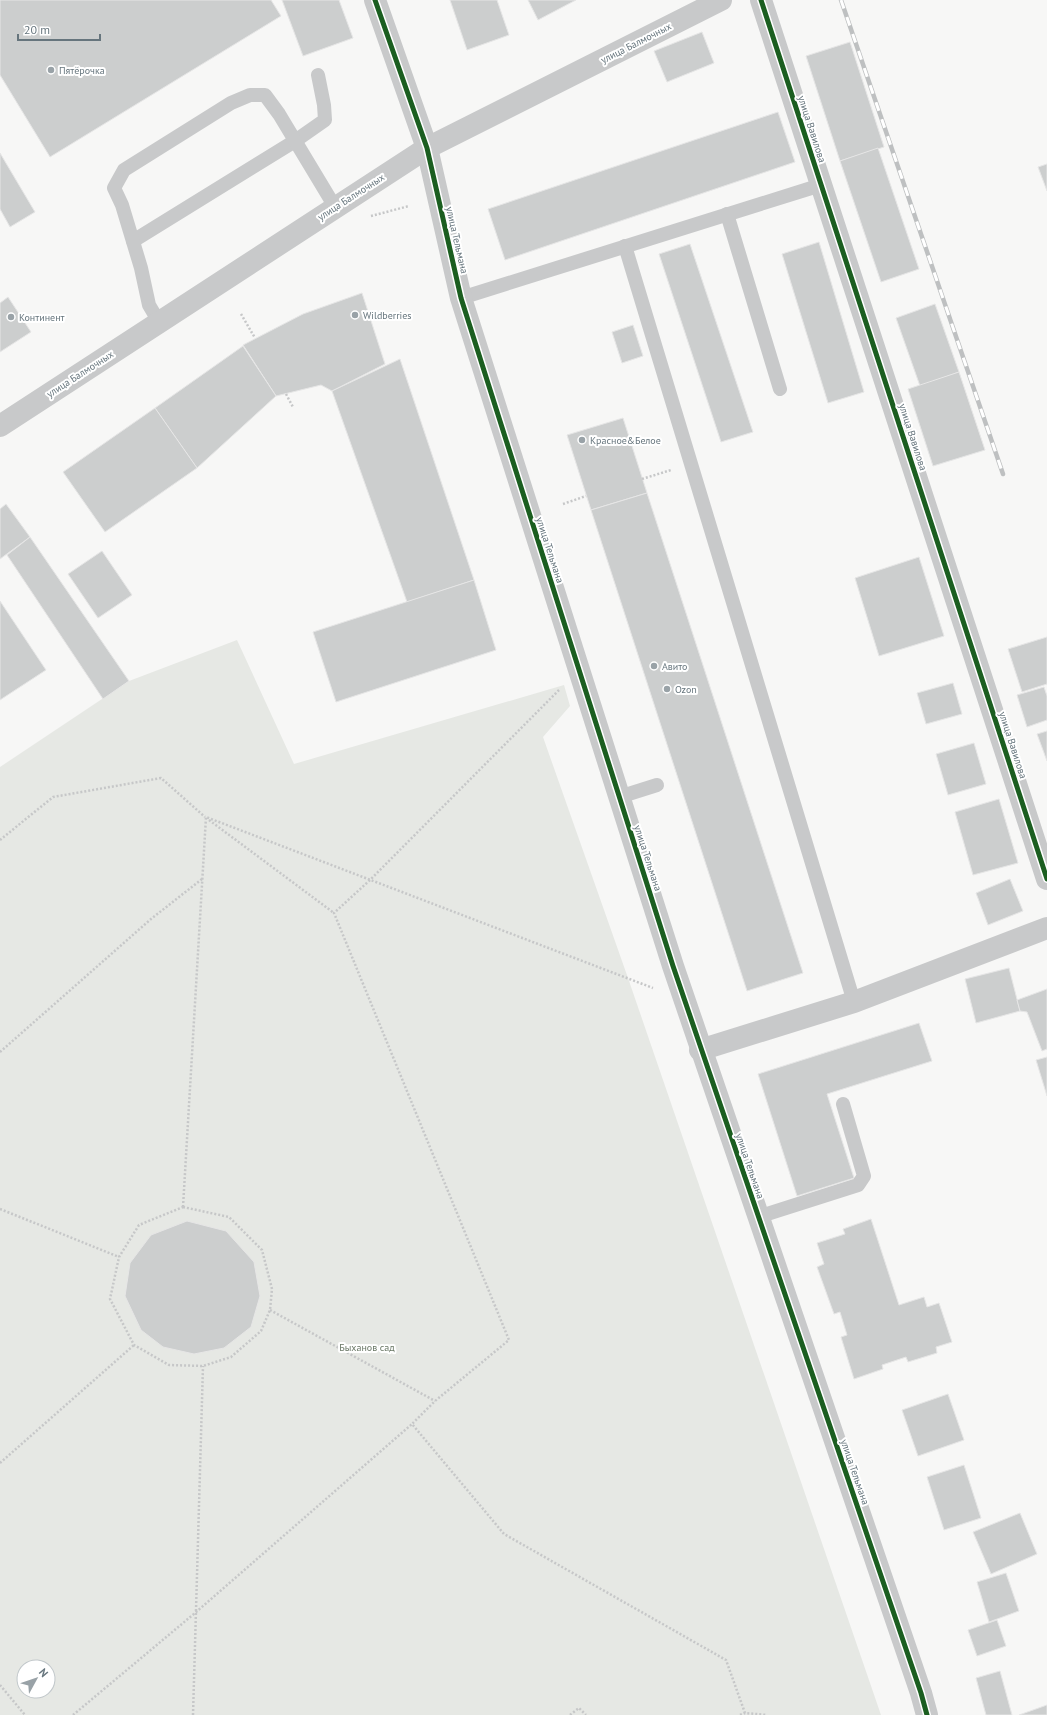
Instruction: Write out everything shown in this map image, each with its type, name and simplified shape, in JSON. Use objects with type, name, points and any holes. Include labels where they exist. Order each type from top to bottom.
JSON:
[{"type":"street","name":"улица Тельмана","points":[[375,0],[427,148],[461,298],[700,1050],[921,1693],[927,1715]]},
{"type":"street","name":"улица Балмочных","points":[[0,426],[427,148],[721,0]]},
{"type":"street","name":"улица Вавилова","points":[[761,0],[1047,879]]},
{"type":"street","points":[[700,1050],[854,1002],[1047,928]]},
{"type":"lane","points":[[133,241],[295,141],[325,120],[324,105],[318,75]]},
{"type":"lane","points":[[159,322],[149,305],[141,268],[133,241],[122,205],[114,188],[124,170],[231,103],[250,94],[265,95],[279,114],[335,208]]},
{"type":"lane","points":[[461,298],[821,185]]},
{"type":"lane","points":[[727,214],[780,389]]},
{"type":"lane","points":[[625,246],[854,1002]]},
{"type":"lane","points":[[619,797],[657,785]]},
{"type":"lane","points":[[758,1217],[858,1186],[864,1176],[843,1104]]},
{"type":"path","points":[[240,314],[255,338]]},
{"type":"path","points":[[286,394],[293,407]]},
{"type":"path","points":[[642,479],[690,464]]},
{"type":"path","points":[[563,504],[586,496]]},
{"type":"path","points":[[334,913],[370,880],[564,685]]},
{"type":"path","points":[[0,840],[53,797],[160,778],[206,817],[334,913],[510,1340],[435,1402],[412,1424],[196,1613],[73,1715]]},
{"type":"path","points":[[206,817],[654,988]]},
{"type":"path","points":[[183,1207],[206,817]]},
{"type":"path","points":[[0,1052],[151,919],[202,879]]},
{"type":"path","points":[[183,1207],[229,1217],[262,1250],[272,1289],[270,1310],[261,1331],[231,1357],[203,1366],[169,1365],[134,1345],[110,1298],[119,1256],[139,1225],[183,1207]]},
{"type":"path","points":[[0,1209],[119,1256]]},
{"type":"path","points":[[270,1310],[435,1402]]},
{"type":"path","points":[[0,1463],[134,1345]]},
{"type":"path","points":[[193,1715],[203,1366]]},
{"type":"path","points":[[412,1424],[504,1534],[726,1660],[745,1713]]},
{"type":"path","points":[[0,1685],[25,1715]]},
{"type":"path","points":[[570,1715],[579,1708],[586,1715]]},
{"type":"path","points":[[740,1715],[745,1713],[768,1715]]},
{"type":"green space","name":"Быханов сад","points":[[237,640],[294,764],[564,685],[570,706],[543,737],[628,978],[881,1715],[0,1715],[0,767],[129,681]]},
{"type":"building","points":[[0,0],[271,0],[281,16],[50,157],[0,75]]},
{"type":"building","points":[[282,0],[339,0],[353,38],[303,56]]},
{"type":"building","points":[[450,0],[497,0],[509,35],[467,50]]},
{"type":"building","points":[[528,0],[576,0],[538,20]]},
{"type":"building","points":[[702,32],[714,63],[667,82],[654,51]]},
{"type":"building","points":[[850,42],[884,147],[840,161],[806,56]]},
{"type":"building","points":[[778,112],[795,162],[505,260],[488,209]]},
{"type":"building","points":[[878,148],[919,269],[881,282],[840,161]]},
{"type":"building","points":[[0,153],[35,212],[10,227],[0,209]]},
{"type":"building","points":[[1047,164],[1047,191],[1038,167]]},
{"type":"building","points":[[819,242],[864,392],[828,403],[782,254]]},
{"type":"building","points":[[690,244],[753,432],[721,442],[659,254]]},
{"type":"building","points":[[362,293],[385,364],[332,391],[321,385],[276,396],[243,345],[303,314]]},
{"type":"building","name":"Континент","points":[[8,297],[31,332],[0,352],[0,303]]},
{"type":"building","points":[[935,304],[959,372],[920,386],[896,318]]},
{"type":"building","points":[[633,325],[643,356],[622,363],[612,332]]},
{"type":"building","points":[[243,346],[276,396],[197,468],[155,408]]},
{"type":"building","points":[[400,359],[474,580],[407,602],[332,391]]},
{"type":"building","points":[[959,372],[985,450],[933,466],[908,389]]},
{"type":"building","points":[[155,408],[197,468],[105,532],[63,472]]},
{"type":"building","points":[[623,418],[647,493],[591,510],[567,435]]},
{"type":"building","points":[[647,493],[803,973],[747,991],[591,510]]},
{"type":"building","points":[[6,504],[30,537],[0,559],[0,509]]},
{"type":"building","points":[[30,537],[129,681],[103,699],[7,555]]},
{"type":"building","points":[[102,551],[132,595],[98,618],[68,574]]},
{"type":"building","points":[[919,557],[944,636],[879,656],[855,578]]},
{"type":"building","points":[[474,580],[496,650],[336,702],[313,632]]},
{"type":"building","points":[[0,601],[46,670],[0,700]]},
{"type":"building","points":[[1047,637],[1047,684],[1022,692],[1008,649]]},
{"type":"building","points":[[953,683],[962,714],[926,724],[917,693]]},
{"type":"building","points":[[1044,687],[1047,696],[1047,720],[1027,727],[1017,695]]},
{"type":"building","points":[[1047,731],[1047,761],[1037,734]]},
{"type":"building","points":[[974,743],[986,784],[948,795],[936,754]]},
{"type":"building","points":[[999,799],[1018,863],[973,875],[955,812]]},
{"type":"building","points":[[1010,879],[1023,911],[988,925],[976,893]]},
{"type":"building","points":[[1009,968],[1020,1011],[976,1023],[965,979]]},
{"type":"building","points":[[1047,989],[1047,1049],[1042,1051],[1027,1012],[1020,1011],[1017,1000]]},
{"type":"building","points":[[919,1023],[932,1061],[827,1094],[854,1178],[797,1196],[758,1074]]},
{"type":"building","points":[[1047,1057],[1047,1096],[1036,1060]]},
{"type":"building","points":[[871,1219],[899,1305],[924,1297],[927,1307],[939,1303],[952,1342],[936,1347],[937,1353],[908,1362],[906,1357],[882,1365],[883,1369],[854,1379],[841,1337],[847,1335],[840,1312],[834,1314],[817,1267],[824,1264],[817,1243],[845,1234],[843,1229]]},
{"type":"building","points":[[187,1221],[226,1231],[254,1262],[260,1296],[251,1327],[224,1348],[194,1354],[163,1347],[141,1330],[125,1296],[130,1263],[151,1235]]},
{"type":"building","points":[[948,1394],[964,1440],[918,1456],[902,1410]]},
{"type":"building","points":[[964,1465],[981,1518],[944,1530],[927,1477]]},
{"type":"building","points":[[1020,1513],[1037,1554],[991,1574],[973,1532]]},
{"type":"building","points":[[1006,1573],[1019,1611],[989,1622],[977,1582]]},
{"type":"building","points":[[997,1620],[1006,1646],[977,1656],[968,1630]]},
{"type":"building","points":[[1000,1671],[1012,1715],[986,1715],[976,1678]]},
{"type":"building","points":[[1047,1705],[1047,1715],[1019,1715]]},
{"type":"railway","points":[[841,0],[1003,474]]},
{"type":"cycle path","points":[[375,0],[427,148],[461,298],[673,966],[921,1693],[927,1715]]},
{"type":"cycle path","points":[[761,0],[1047,879]]},
{"type":"place","name":"Пятёрочка","points":[[51,70]]},
{"type":"place","name":"Wildberries","points":[[355,315]]},
{"type":"place","name":"Континент","points":[[11,317]]},
{"type":"place","name":"Красное&Белое","points":[[582,440]]},
{"type":"place","name":"Авито","points":[[654,666]]},
{"type":"place","name":"Ozon","points":[[667,689]]}]
